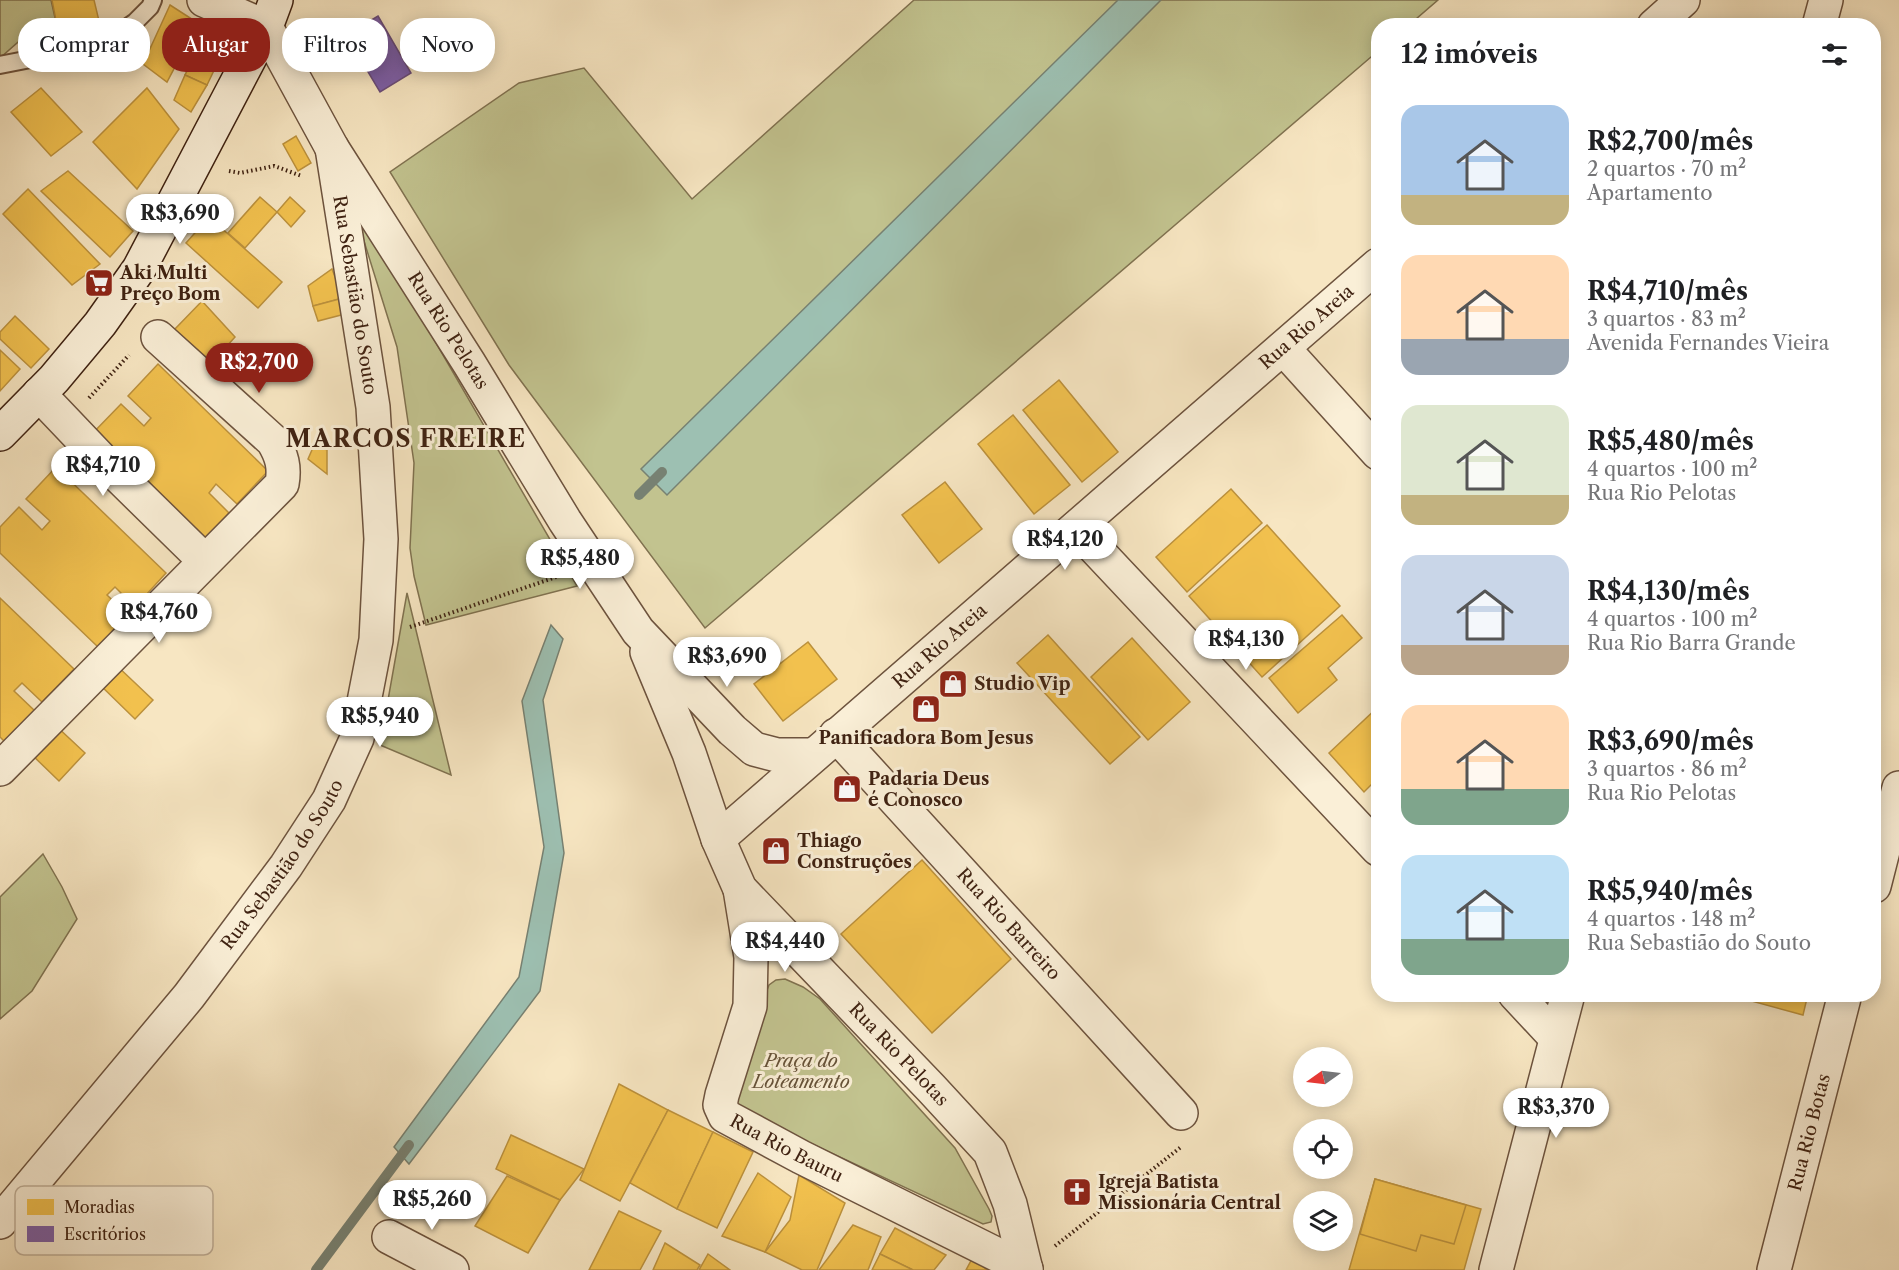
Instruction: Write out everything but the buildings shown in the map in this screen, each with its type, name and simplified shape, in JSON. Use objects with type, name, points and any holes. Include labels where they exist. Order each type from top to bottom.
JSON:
[{"type":"street","points":[[0,434],[39,394],[100,324],[139,269],[271,13],[204,0]]},
{"type":"street","points":[[1663,18],[1683,0]]},
{"type":"street","points":[[1821,18],[1826,0]]},
{"type":"street","name":"Rua Rio Pelotas","points":[[271,13],[332,148],[469,363],[565,521],[638,631],[699,696],[754,749],[777,755],[825,745]]},
{"type":"street","name":"Rua Sebastião do Souto","points":[[30,1186],[189,996],[286,866],[329,800],[357,738],[376,639],[381,539],[373,407],[332,148]]},
{"type":"street","name":"Rua Rio Areia","points":[[718,838],[1371,271]]},
{"type":"street","points":[[2,763],[282,484],[285,470],[282,456],[273,441],[158,337]]},
{"type":"street","points":[[1283,348],[1371,445]]},
{"type":"street","points":[[39,394],[205,561]]},
{"type":"street","points":[[1076,528],[1371,842]]},
{"type":"street","name":"Rua Rio Pelotas","points":[[638,631],[689,753],[718,838],[740,889],[932,1088],[990,1152],[1010,1204],[1026,1269]]},
{"type":"street","name":"Rua Rio Barreiro","points":[[825,745],[1181,1113]]},
{"type":"street","points":[[1881,880],[1899,788]]},
{"type":"street","name":"Rua Rio Bauru","points":[[740,889],[751,957],[750,1006],[722,1095],[720,1105],[724,1116],[1026,1269]]},
{"type":"street","points":[[1522,1002],[1556,1038]]},
{"type":"street","points":[[1496,1270],[1566,1002]]},
{"type":"street","name":"Rua Rio Botas","points":[[1774,1270],[1843,1002]]},
{"type":"street","name":"Rua Sebastião do Souto","points":[[0,1222],[15,1204]]},
{"type":"street","points":[[389,1237],[452,1270]]},
{"type":"lane","points":[[0,65],[92,47],[112,38],[135,22],[150,7],[153,0]]},
{"type":"path","points":[[224,167],[232,173],[240,174],[274,166],[307,178]]},
{"type":"path","points":[[66,422],[151,331],[158,337]]},
{"type":"path","points":[[376,639],[594,564]]},
{"type":"path","points":[[1026,1269],[1194,1137],[1195,1126],[1181,1113]]},
{"type":"green space","points":[[0,0],[51,0],[55,18],[18,18],[18,42],[0,58]]},
{"type":"green space","points":[[914,0],[1438,0],[1417,18],[1371,18],[1371,57],[705,628],[509,365],[390,172],[519,83],[584,68],[692,199]]},
{"type":"green space","points":[[349,193],[577,586],[426,625],[410,548],[414,463],[397,347]]},
{"type":"green space","points":[[407,593],[451,775],[380,745]]},
{"type":"green space","points":[[43,854],[77,919],[32,991],[0,1019],[0,897]]},
{"type":"green space","name":"Praça do Loteamento","points":[[785,979],[803,987],[820,999],[955,1148],[989,1209],[992,1216],[991,1222],[983,1224],[729,1105],[726,1097],[769,985],[776,980]]},
{"type":"shaded area","points":[[1118,0],[1161,0],[667,495],[641,469]]},
{"type":"shaded area","points":[[551,625],[563,639],[543,700],[564,853],[540,991],[409,1164],[394,1147],[519,977],[544,847],[522,701]]},
{"type":"waterway","points":[[639,495],[662,472]]},
{"type":"waterway","points":[[316,1270],[409,1145]]},
{"type":"place","name":"Aki Multi Preço Bom","points":[[99,283]]},
{"type":"place","name":"Studio Vip","points":[[953,684]]},
{"type":"place","name":"Panificadora Bom Jesus","points":[[926,709]]},
{"type":"place","name":"Padaria Deus é Conosco","points":[[847,789]]},
{"type":"place","name":"Thiago Construções","points":[[776,851]]},
{"type":"place","name":"Igreja Batista Missionária Central","points":[[1077,1192]]},
{"type":"district","name":"MARCOS FREIRE","points":[[406,438]]}]
